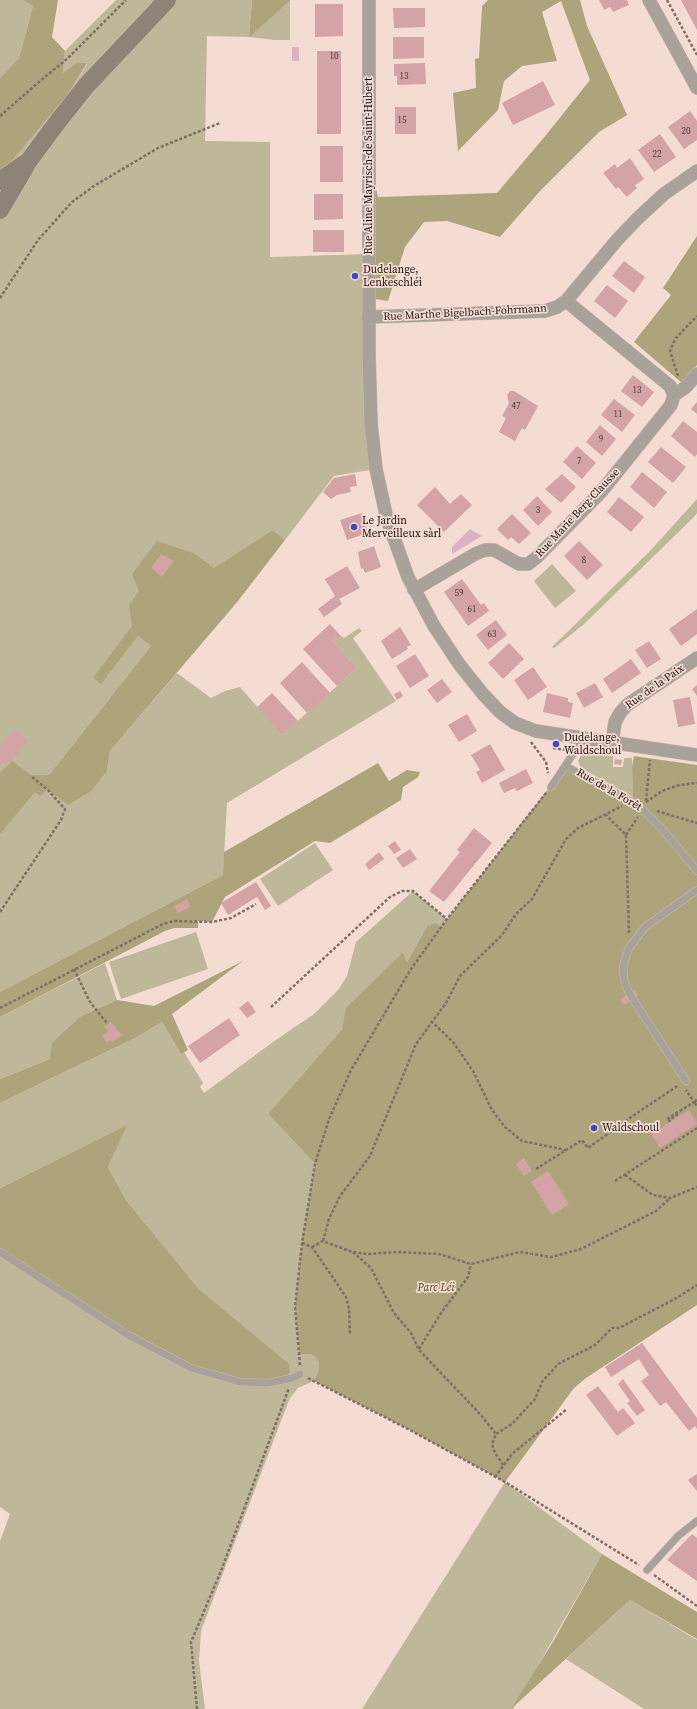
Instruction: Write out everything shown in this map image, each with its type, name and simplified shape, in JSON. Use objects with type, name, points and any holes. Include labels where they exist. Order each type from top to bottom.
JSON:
[{"type":"main road","points":[[0,210],[28,162],[86,86],[167,0]]},
{"type":"main road","points":[[0,181],[28,162]]},
{"type":"street","name":"Rue Aline Mayrisch-de Saint-Hubert","points":[[368,0],[368,317],[371,424],[376,469],[387,519],[414,590],[434,626],[459,664],[500,712],[515,723],[536,731],[583,739]]},
{"type":"street","points":[[649,0],[697,88]]},
{"type":"street","name":"Rue Marthe Bigelbach-Fohrmann","points":[[368,317],[545,311],[557,307],[566,301],[617,240],[638,219],[664,194],[697,171]]},
{"type":"street","points":[[566,301],[670,386],[674,395]]},
{"type":"street","name":"Rue Marie Berg-Clausse","points":[[414,590],[475,554],[485,550],[494,550],[519,564],[528,564],[536,558],[601,492],[671,405],[674,395],[686,387],[697,374]]},
{"type":"street","name":"Rue de la Paix","points":[[612,743],[615,722],[620,713],[628,705],[697,658]]},
{"type":"street","points":[[583,739],[697,755]]},
{"type":"lane","name":"Rue de la Forêt","points":[[551,787],[583,739]]},
{"type":"lane","name":"Rue de la Forêt","points":[[566,766],[633,802],[643,810],[663,830],[697,871]]},
{"type":"lane","points":[[686,1081],[629,993],[624,980],[624,966],[629,948],[645,927],[697,890]]},
{"type":"lane","points":[[0,1252],[128,1335],[190,1368],[240,1382],[268,1383],[292,1378],[300,1374]]},
{"type":"lane","points":[[647,1570],[678,1536],[697,1521]]},
{"type":"path","points":[[0,116],[68,58],[126,0]]},
{"type":"path","points":[[667,0],[697,55]]},
{"type":"path","points":[[0,298],[38,240],[72,202],[94,186],[158,148],[220,123]]},
{"type":"path","points":[[674,395],[680,380],[672,361],[670,351],[675,339],[697,316]]},
{"type":"path","points":[[515,723],[546,762],[548,774],[546,780]]},
{"type":"path","points":[[651,749],[646,802],[662,791],[679,785],[697,783]]},
{"type":"path","points":[[0,912],[61,820],[65,809],[47,789],[32,777]]},
{"type":"path","points":[[551,787],[446,919],[411,969],[351,1070],[329,1119],[315,1164],[302,1243],[295,1307],[300,1374],[408,1429],[495,1476],[647,1570],[697,1606]]},
{"type":"path","points":[[312,1247],[322,1241],[329,1219],[340,1196],[370,1156],[416,1044],[431,1021],[446,1003],[460,976],[502,935],[516,914],[532,899],[566,839],[578,828],[616,808],[633,802]]},
{"type":"path","points":[[629,948],[630,900],[626,835],[643,810],[658,811],[697,823]]},
{"type":"path","points":[[605,814],[626,835]]},
{"type":"path","points":[[272,1007],[390,897],[402,891],[413,891],[446,919]]},
{"type":"path","points":[[0,1008],[163,924],[174,921],[212,922],[231,918],[256,904]]},
{"type":"path","points":[[74,969],[90,1002],[107,1023]]},
{"type":"path","points":[[431,1021],[453,1042],[473,1071],[492,1110],[505,1127],[522,1141],[566,1150]]},
{"type":"path","points":[[536,1169],[582,1140],[588,1148],[637,1113],[682,1084],[696,1101],[697,1106]]},
{"type":"path","points":[[667,1119],[696,1101]]},
{"type":"path","points":[[670,1122],[669,1120],[678,1115],[676,1113]]},
{"type":"path","points":[[615,1181],[697,1128]]},
{"type":"path","points":[[625,1175],[652,1195],[670,1198]]},
{"type":"path","points":[[322,1241],[352,1252],[367,1254],[397,1252],[439,1254],[471,1264],[520,1252],[552,1257],[581,1249],[656,1211],[670,1198],[697,1187]]},
{"type":"path","points":[[302,1243],[312,1247],[346,1297],[349,1308],[350,1335]]},
{"type":"path","points":[[352,1252],[371,1268],[394,1313],[411,1333],[419,1350],[481,1415],[496,1434]]},
{"type":"path","points":[[419,1350],[441,1313],[468,1277],[471,1264]]},
{"type":"path","points":[[503,1465],[495,1453],[492,1444],[496,1434],[512,1424],[535,1399],[542,1382],[558,1364],[595,1345],[612,1328],[619,1328],[675,1299],[697,1285]]},
{"type":"path","points":[[197,1709],[191,1642],[221,1571],[292,1378]]},
{"type":"path","points":[[495,1476],[512,1454],[567,1409]]},
{"type":"shaded area","points":[[0,0],[22,0],[33,6],[19,58],[0,78]]},
{"type":"shaded area","points":[[116,0],[252,0],[249,36],[290,1],[290,40],[207,36],[205,141],[270,142],[270,257],[369,254],[376,469],[334,476],[285,540],[273,530],[151,646],[49,775],[47,789],[107,771],[110,751],[177,673],[211,698],[225,691],[240,687],[282,735],[357,668],[333,641],[340,635],[344,638],[359,628],[362,631],[353,638],[396,701],[227,803],[223,875],[0,992],[0,210],[28,163],[0,172],[11,162],[67,96],[87,64],[76,63],[63,73],[65,51]]},
{"type":"shaded area","points":[[292,47],[299,47],[299,61],[292,61]]},
{"type":"shaded area","points":[[697,499],[697,513],[693,518],[583,625],[554,648],[552,647],[649,552]]},
{"type":"shaded area","points":[[470,529],[482,536],[452,554],[452,547]]},
{"type":"shaded area","points":[[552,564],[576,591],[555,608],[534,581]]},
{"type":"shaded area","points":[[585,752],[613,756],[613,767],[623,767],[624,758],[632,758],[633,797],[581,768],[578,761],[581,755]]},
{"type":"shaded area","points":[[315,843],[333,870],[278,906],[260,879]]},
{"type":"shaded area","points":[[413,891],[447,919],[441,927],[427,926],[407,962],[403,952],[347,1008],[342,1029],[268,1114],[315,1164],[302,1243],[295,1307],[310,1354],[319,1362],[319,1369],[314,1381],[298,1388],[289,1400],[201,1631],[199,1661],[205,1709],[0,1709],[0,1541],[10,1514],[0,1507],[0,1252],[288,1364],[199,1289],[126,1200],[108,1167],[126,1126],[0,1188],[0,1103],[135,1038],[162,1022],[181,1054],[184,1052],[203,1083],[200,1087],[204,1093],[314,1014],[338,990],[347,976],[356,942]]},
{"type":"shaded area","points":[[196,932],[208,969],[121,999],[109,962]]},
{"type":"shaded area","points":[[105,963],[117,1000],[81,1016],[50,1059],[0,1079],[0,1017]]},
{"type":"shaded area","points":[[505,1482],[602,1554],[513,1709],[362,1709]]},
{"type":"shaded area","points":[[630,1600],[697,1640],[697,1709],[644,1709],[566,1659]]},
{"type":"green space","points":[[22,0],[58,0],[52,37],[65,51],[63,73],[76,63],[87,63],[67,96],[11,162],[0,172],[0,78],[19,58],[33,6]]},
{"type":"green space","points":[[252,0],[290,0],[290,1],[249,37]]},
{"type":"green space","points":[[488,0],[580,0],[587,26],[627,115],[599,132],[540,191],[500,237],[447,221],[424,222],[405,247],[388,301],[369,298],[369,160],[378,197],[497,193],[590,80],[561,1],[542,12],[557,61],[522,66],[504,81],[498,110],[458,151],[453,93],[476,88],[475,59],[479,58],[482,6]]},
{"type":"green space","points":[[697,236],[697,365],[682,383],[634,342],[671,295],[663,288]]},
{"type":"green space","points":[[273,530],[285,540],[238,601],[110,751],[107,771],[91,791],[68,805],[47,789],[41,796],[35,792],[0,834],[0,773],[12,761],[31,775],[49,775],[151,646],[138,636],[101,684],[93,678],[132,626],[129,605],[139,591],[132,574],[157,541],[193,553],[214,568]]},
{"type":"green space","name":"Parc Léi","points":[[634,756],[697,765],[697,1305],[586,1378],[574,1388],[505,1482],[408,1429],[314,1381],[319,1369],[319,1362],[310,1354],[300,1354],[295,1307],[302,1243],[315,1164],[268,1114],[342,1029],[346,1008],[403,952],[407,962],[427,926],[436,923],[441,927],[566,766],[633,802],[632,767]]},
{"type":"green space","points":[[378,763],[389,781],[407,770],[420,772],[418,777],[403,787],[401,800],[330,843],[315,841],[225,897],[212,922],[198,921],[198,928],[174,928],[165,931],[0,1017],[0,992],[223,875],[224,852]]},
{"type":"green space","points":[[243,961],[172,1014],[188,1050],[181,1054],[162,1022],[135,1038],[0,1103],[0,1079],[50,1059],[52,1043],[81,1016],[117,1000],[154,1006]]},
{"type":"green space","points":[[127,1125],[108,1167],[126,1200],[199,1289],[289,1364],[290,1372],[285,1380],[240,1382],[191,1368],[158,1352],[0,1252],[0,1188]]},
{"type":"green space","points":[[602,1554],[697,1612],[697,1639],[630,1600],[511,1709],[554,1640]]},
{"type":"building","points":[[599,0],[627,0],[629,5],[613,12],[610,7],[604,10]]},
{"type":"building","points":[[681,0],[697,0],[697,30]]},
{"type":"building","points":[[315,4],[343,4],[343,36],[315,37]]},
{"type":"building","points":[[393,8],[425,8],[425,27],[394,28]]},
{"type":"building","points":[[393,37],[424,37],[424,58],[393,59]]},
{"type":"building","points":[[317,51],[341,51],[341,134],[317,134]]},
{"type":"building","points":[[425,63],[426,84],[397,85],[397,76],[394,76],[394,64]]},
{"type":"building","points":[[543,81],[555,105],[513,125],[502,103]]},
{"type":"building","points":[[395,107],[416,107],[416,134],[395,134]]},
{"type":"building","points":[[690,111],[697,121],[697,140],[684,149],[668,127]]},
{"type":"building","points":[[660,134],[676,157],[654,172],[638,150]]},
{"type":"building","points":[[320,146],[343,146],[343,182],[320,182]]},
{"type":"building","points":[[630,158],[644,179],[635,185],[637,188],[627,197],[618,187],[616,189],[603,173],[615,164],[617,168]]},
{"type":"building","points":[[314,194],[343,194],[343,219],[314,220]]},
{"type":"building","points":[[313,230],[344,230],[344,252],[313,252]]},
{"type":"building","points":[[624,261],[645,277],[634,293],[612,276]]},
{"type":"building","points":[[607,285],[628,301],[615,318],[594,301]]},
{"type":"building","points":[[633,375],[654,392],[642,407],[621,391]]},
{"type":"building","points":[[510,391],[514,391],[538,406],[525,430],[522,428],[515,441],[499,432],[506,418],[502,416],[509,403],[507,395]]},
{"type":"building","points":[[614,399],[635,415],[622,432],[601,415]]},
{"type":"building","points":[[697,402],[697,414],[691,409]]},
{"type":"building","points":[[683,421],[697,432],[697,454],[695,457],[671,436]]},
{"type":"building","points":[[600,425],[616,439],[602,456],[586,442]]},
{"type":"building","points":[[577,446],[596,463],[582,479],[563,462]]},
{"type":"building","points":[[661,447],[686,467],[673,483],[648,462]]},
{"type":"building","points":[[642,472],[667,492],[654,508],[630,487]]},
{"type":"building","points":[[355,474],[357,486],[350,487],[351,492],[337,495],[331,499],[323,492],[334,478]]},
{"type":"building","points":[[562,474],[576,487],[561,503],[545,489]]},
{"type":"building","points":[[435,487],[450,504],[461,494],[472,505],[444,532],[417,505]]},
{"type":"building","points":[[537,496],[552,512],[538,526],[523,510]]},
{"type":"building","points":[[619,497],[644,517],[631,532],[607,512]]},
{"type":"building","name":"Le Jardin Merveilleux sàrl","points":[[362,513],[368,533],[347,540],[340,520]]},
{"type":"building","points":[[512,514],[531,533],[519,544],[511,537],[508,540],[497,529]]},
{"type":"building","points":[[579,541],[603,565],[587,580],[564,556]]},
{"type":"building","points":[[374,546],[381,567],[365,573],[363,568],[361,569],[358,552]]},
{"type":"building","points":[[161,554],[174,561],[162,577],[151,568]]},
{"type":"building","points":[[347,566],[360,588],[339,599],[342,604],[324,617],[318,609],[335,596],[325,579]]},
{"type":"building","points":[[462,579],[481,605],[484,603],[489,611],[468,626],[444,592]]},
{"type":"building","points":[[697,609],[697,634],[681,646],[669,629]]},
{"type":"building","points":[[496,620],[507,635],[488,650],[476,635]]},
{"type":"building","points":[[330,624],[340,635],[333,641],[357,668],[337,686],[303,649]]},
{"type":"building","points":[[400,627],[411,645],[407,647],[408,649],[392,659],[381,641]]},
{"type":"building","points":[[649,641],[661,659],[647,668],[635,650]]},
{"type":"building","points":[[509,643],[524,659],[503,679],[488,663]]},
{"type":"building","points":[[415,654],[429,676],[410,688],[396,666]]},
{"type":"building","points":[[631,659],[641,673],[612,693],[603,679]]},
{"type":"building","points":[[302,662],[330,693],[307,713],[280,683]]},
{"type":"building","points":[[533,667],[547,687],[528,700],[514,680]]},
{"type":"building","points":[[442,679],[452,692],[437,703],[427,690]]},
{"type":"building","points":[[595,683],[603,697],[584,708],[576,693]]},
{"type":"building","points":[[697,685],[697,696],[692,689]]},
{"type":"building","points":[[400,691],[403,696],[397,700],[394,694]]},
{"type":"building","points":[[272,693],[298,721],[282,735],[257,707]]},
{"type":"building","points":[[547,693],[568,698],[568,702],[573,703],[570,718],[543,712]]},
{"type":"building","points":[[690,697],[695,724],[678,727],[673,700]]},
{"type":"building","points":[[467,714],[477,731],[459,742],[448,725]]},
{"type":"building","points":[[14,729],[28,740],[10,763],[5,760],[0,766],[0,747]]},
{"type":"building","points":[[490,744],[505,770],[482,783],[476,772],[480,770],[471,755]]},
{"type":"building","points":[[615,759],[622,760],[621,765],[614,764]]},
{"type":"building","points":[[526,769],[533,783],[517,791],[515,788],[504,793],[499,783]]},
{"type":"building","points":[[474,828],[492,843],[444,902],[429,891],[460,852],[457,850]]},
{"type":"building","points":[[395,841],[401,850],[394,854],[388,846]]},
{"type":"building","points":[[410,849],[417,859],[403,868],[396,858]]},
{"type":"building","points":[[379,852],[384,859],[369,870],[365,864]]},
{"type":"building","points":[[256,882],[271,906],[265,910],[257,897],[228,915],[221,903]]},
{"type":"building","points":[[187,899],[190,907],[178,913],[174,906]]},
{"type":"building","points":[[635,990],[638,995],[624,1005],[620,999]]},
{"type":"building","points":[[248,1001],[256,1012],[247,1018],[239,1008]]},
{"type":"building","points":[[229,1018],[240,1035],[200,1063],[188,1046]]},
{"type":"building","points":[[111,1022],[122,1035],[113,1042],[110,1040],[107,1043],[102,1036],[108,1031],[104,1027]]},
{"type":"building","points":[[689,1110],[697,1124],[660,1148],[651,1134]]},
{"type":"building","points":[[524,1158],[532,1171],[524,1176],[516,1164]]},
{"type":"building","points":[[548,1171],[569,1204],[552,1215],[531,1182]]},
{"type":"building","points":[[642,1343],[697,1418],[697,1429],[695,1426],[689,1431],[666,1402],[660,1406],[641,1381],[649,1375],[639,1359],[611,1377],[605,1367]]},
{"type":"building","points":[[623,1379],[645,1410],[637,1416],[627,1403],[630,1401],[618,1384]]},
{"type":"building","points":[[598,1386],[618,1412],[623,1408],[635,1423],[617,1436],[586,1395]]},
{"type":"building","points":[[697,1474],[697,1491],[688,1480]]},
{"type":"building","points":[[692,1534],[697,1538],[697,1581],[667,1560]]},
{"type":"place","name":"Dudelange, Lenkeschléi","points":[[355,276]]},
{"type":"place","name":"Le Jardin Merveilleux sàrl","points":[[354,527]]},
{"type":"place","name":"Dudelange, Waldschoul","points":[[556,744]]},
{"type":"place","name":"Waldschoul","points":[[594,1128]]}]
